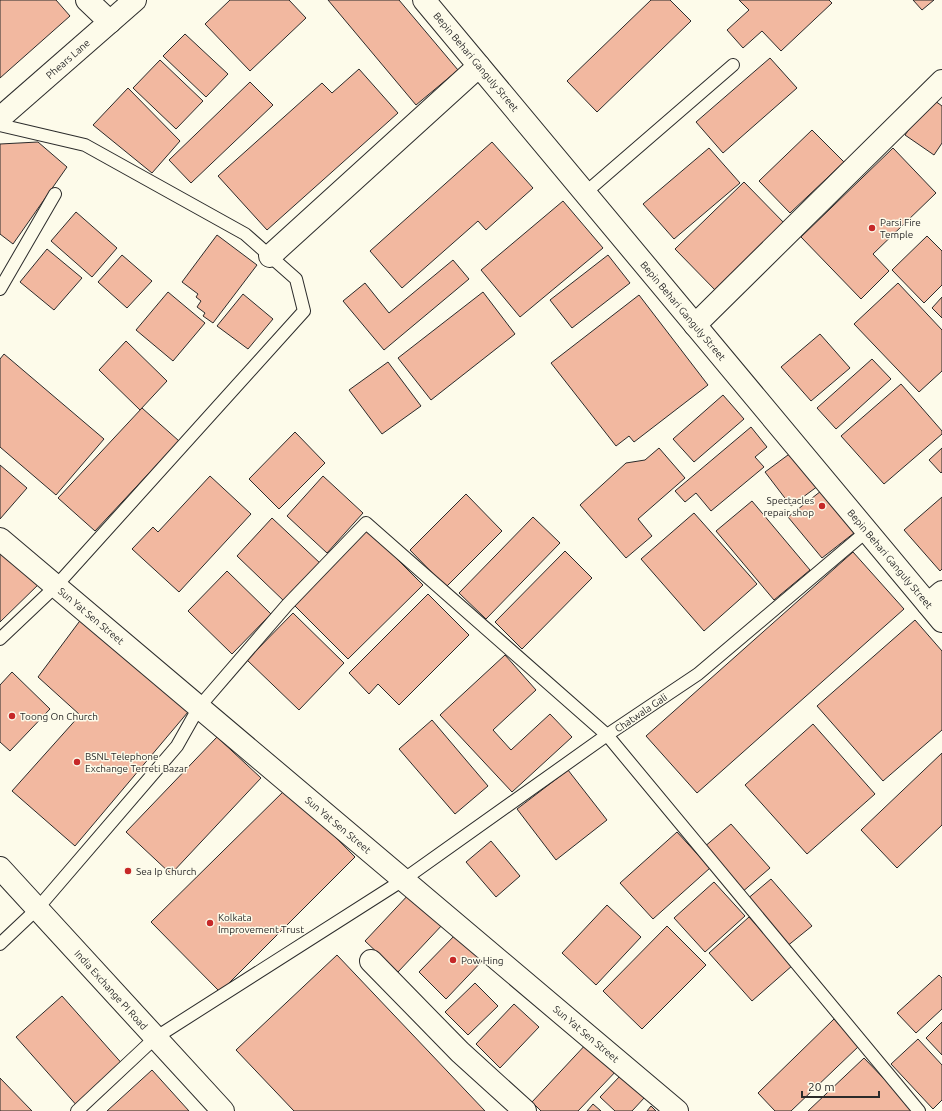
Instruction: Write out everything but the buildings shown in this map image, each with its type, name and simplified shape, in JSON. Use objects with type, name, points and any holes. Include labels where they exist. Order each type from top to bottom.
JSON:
[{"type":"street","points":[[87,0],[110,22]]},
{"type":"street","name":"Phears Lane","points":[[0,118],[135,0]]},
{"type":"street","name":"Bepin Behari Ganguly Street","points":[[425,0],[867,531],[935,598],[942,621]]},
{"type":"street","points":[[270,256],[479,66]]},
{"type":"street","points":[[695,325],[942,81]]},
{"type":"street","name":"Sun Yat Sen Street","points":[[0,538],[676,1111]]},
{"type":"street","name":"India Exchange PI Road","points":[[0,868],[223,1111]]},
{"type":"street","points":[[371,961],[460,1052],[525,1111]]},
{"type":"lane","points":[[585,193],[733,65]]},
{"type":"lane","points":[[0,125],[85,145],[246,234],[296,279],[304,311],[56,586],[0,639]]},
{"type":"lane","points":[[0,289],[55,194]]},
{"type":"lane","points":[[0,944],[38,909],[177,746],[199,707],[287,605],[366,523],[607,735],[919,1111]]},
{"type":"lane","name":"Chatwala Gali","points":[[77,1111],[155,1038],[403,880],[607,735],[698,674],[867,531]]},
{"type":"place","name":"Parsi Fire Temple","points":[[872,228]]},
{"type":"place","name":"Spectacles repair shop","points":[[822,506]]},
{"type":"place","name":"Toong On Church","points":[[12,716]]},
{"type":"place","name":"BSNL Telephone Exchange Terreti Bazar","points":[[77,762]]},
{"type":"place","name":"Sea Ip Church","points":[[128,871]]},
{"type":"place","name":"Kolkata Improvement Trust","points":[[210,923]]},
{"type":"place","name":"Pow Hing","points":[[453,960]]}]
